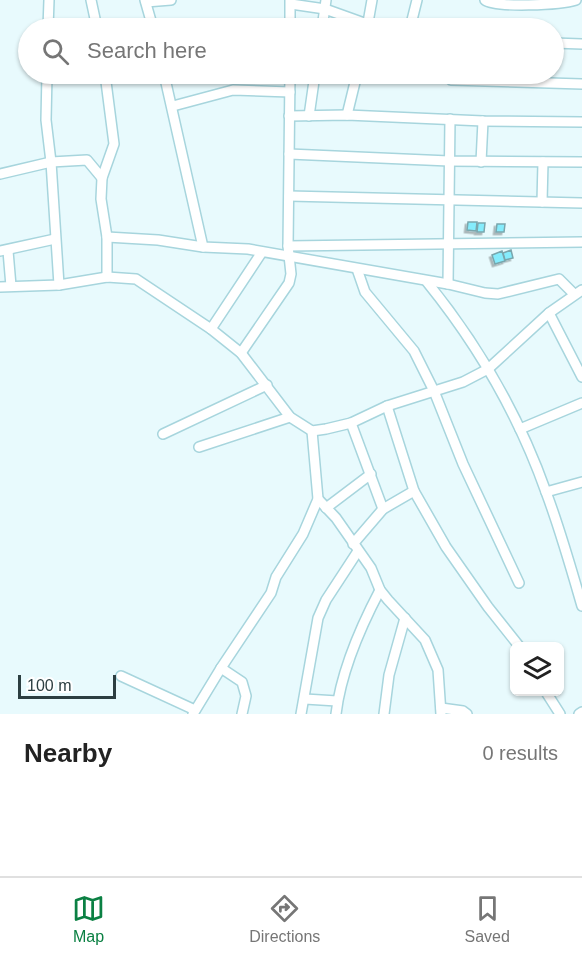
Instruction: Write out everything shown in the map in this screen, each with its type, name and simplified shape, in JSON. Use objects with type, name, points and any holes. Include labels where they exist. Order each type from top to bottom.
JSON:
[{"type":"street","points":[[48,18],[49,0]]},
{"type":"street","points":[[91,0],[95,18]]},
{"type":"street","points":[[150,18],[146,1],[171,0]]},
{"type":"street","points":[[369,18],[372,0]]},
{"type":"street","points":[[412,18],[417,0]]},
{"type":"street","points":[[485,0],[489,3],[520,5],[562,4],[576,0]]},
{"type":"street","points":[[290,18],[291,2],[325,5],[352,18]]},
{"type":"street","points":[[564,43],[582,44]]},
{"type":"street","points":[[564,83],[582,84]]},
{"type":"street","points":[[47,84],[46,120],[59,285]]},
{"type":"street","points":[[106,84],[114,144],[102,178],[101,200],[107,237],[107,277]]},
{"type":"street","points":[[167,84],[203,247]]},
{"type":"street","points":[[241,352],[289,283],[291,274],[289,251],[290,84]]},
{"type":"street","points":[[309,116],[314,84]]},
{"type":"street","points":[[347,115],[355,84]]},
{"type":"street","points":[[173,106],[242,89],[290,92]]},
{"type":"street","points":[[289,116],[347,115],[483,121],[582,122]]},
{"type":"street","points":[[448,284],[450,120]]},
{"type":"street","points":[[481,162],[483,121]]},
{"type":"street","points":[[289,154],[481,162],[582,162]]},
{"type":"street","points":[[0,174],[51,162],[87,160],[102,178]]},
{"type":"street","points":[[542,202],[543,162]]},
{"type":"street","points":[[289,196],[582,203]]},
{"type":"street","points":[[107,237],[158,240],[261,252],[448,243],[582,242]]},
{"type":"street","points":[[11,286],[4,251],[55,239]]},
{"type":"street","points":[[0,287],[59,285],[107,277],[136,279],[241,352],[290,417],[312,431],[351,423],[387,406],[463,382],[488,369],[549,313],[578,292],[559,279],[498,294],[485,293],[448,284],[357,269],[289,251]]},
{"type":"street","points":[[211,329],[261,252]]},
{"type":"street","points":[[357,269],[365,292],[414,351],[434,391],[463,464],[519,583]]},
{"type":"street","points":[[427,282],[454,315],[478,351],[520,429],[546,492],[582,606]]},
{"type":"street","points":[[549,313],[582,377]]},
{"type":"street","points":[[163,434],[267,385]]},
{"type":"street","points":[[520,429],[582,403]]},
{"type":"street","points":[[387,406],[414,490],[446,547],[516,642]]},
{"type":"street","points":[[199,447],[290,417]]},
{"type":"street","points":[[351,423],[384,509]]},
{"type":"street","points":[[122,676],[194,712],[271,593],[276,577],[303,534],[318,499],[312,431]]},
{"type":"street","points":[[326,508],[371,474]]},
{"type":"street","points":[[546,492],[582,482]]},
{"type":"street","points":[[301,714],[318,618],[326,600],[355,548],[384,509],[414,490]]},
{"type":"street","points":[[318,499],[371,568],[380,590],[425,640],[438,670],[441,711],[463,711],[467,714]]},
{"type":"street","points":[[336,714],[338,701],[363,624],[380,590]]},
{"type":"street","points":[[384,714],[389,675],[405,618]]},
{"type":"street","points":[[221,668],[242,682],[246,696],[242,714]]},
{"type":"street","points":[[549,696],[561,714]]},
{"type":"street","points":[[305,699],[338,701]]},
{"type":"building","points":[[468,222],[477,222],[476,231],[467,230]]},
{"type":"building","points":[[478,223],[485,223],[484,232],[477,232]]},
{"type":"building","points":[[497,224],[505,224],[504,232],[496,232]]},
{"type":"building","points":[[511,250],[513,258],[505,260],[503,253]]},
{"type":"building","points":[[502,251],[505,261],[495,264],[492,255]]}]
